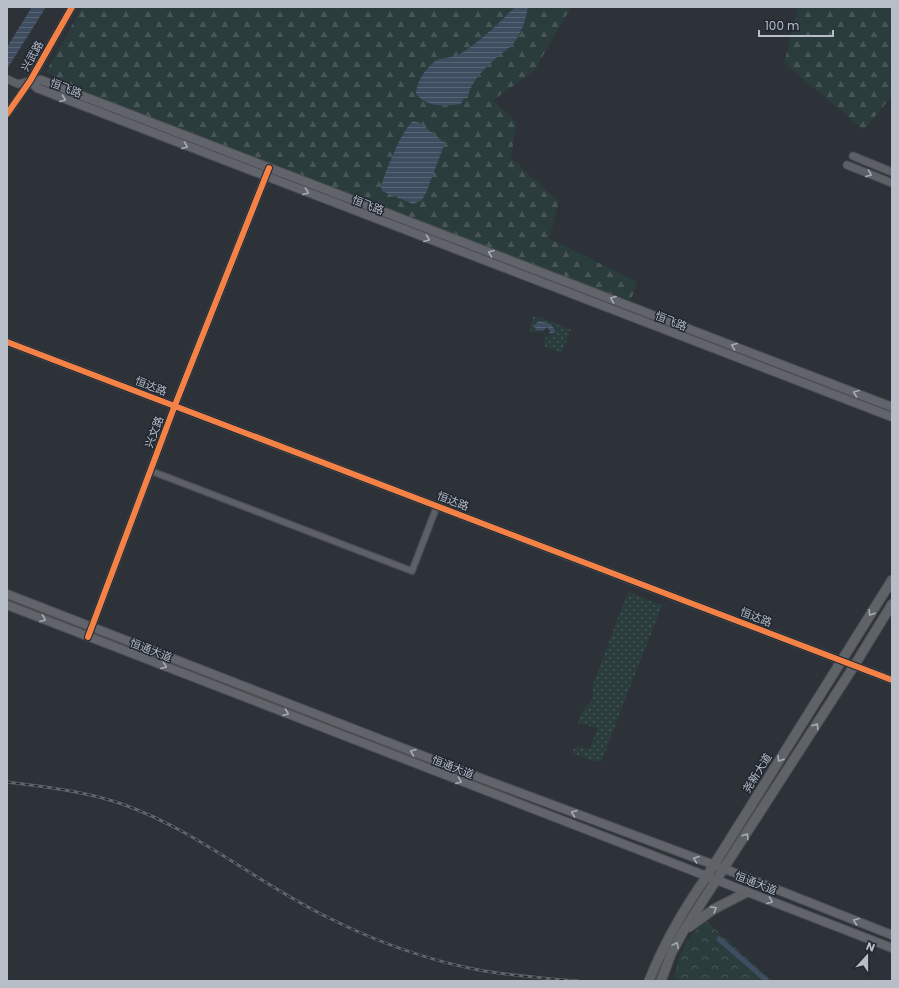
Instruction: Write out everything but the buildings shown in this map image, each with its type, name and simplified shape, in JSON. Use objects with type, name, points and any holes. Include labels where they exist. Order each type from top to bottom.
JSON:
[{"type":"main road","name":"恒飞路","points":[[30,80],[41,80],[892,407]]},
{"type":"main road","name":"恒飞路","points":[[30,80],[37,88],[892,417]]},
{"type":"main road","name":"尧新大道","points":[[649,981],[661,950],[675,925],[892,580]]},
{"type":"main road","name":"恒通大道","points":[[7,594],[470,774],[725,869],[892,936]]},
{"type":"main road","points":[[661,981],[671,954],[684,930],[718,880],[892,604]]},
{"type":"main road","name":"恒通大道","points":[[7,605],[892,948]]},
{"type":"main road","points":[[684,930],[714,909],[747,892]]},
{"type":"street","name":"兴武路","points":[[7,114],[30,80],[72,7]]},
{"type":"street","points":[[7,79],[18,84],[30,80]]},
{"type":"street","points":[[853,156],[892,172]]},
{"type":"street","points":[[847,165],[892,183]]},
{"type":"street","name":"兴文路","points":[[88,637],[175,406],[269,168]]},
{"type":"street","name":"恒达路","points":[[7,342],[892,680]]},
{"type":"street","points":[[150,471],[412,571],[437,506]]},
{"type":"green space","points":[[82,7],[571,7],[534,71],[493,100],[516,122],[511,158],[559,202],[549,238],[637,282],[630,303],[74,88],[46,72]]},
{"type":"green space","points":[[796,7],[892,7],[892,96],[864,130],[784,63],[798,10]]},
{"type":"green space","points":[[536,316],[571,329],[561,353],[544,346],[545,338],[556,332],[551,324],[543,321],[535,323],[539,334],[530,331],[533,317]]},
{"type":"green space","points":[[628,592],[662,605],[601,762],[593,761],[574,754],[573,751],[575,746],[590,749],[598,728],[578,723],[580,714],[593,699],[593,684]]},
{"type":"green space","points":[[706,921],[772,981],[685,981],[674,978],[684,946],[693,933]]},
{"type":"water","points":[[32,7],[46,7],[7,69],[7,47]]},
{"type":"water","points":[[515,7],[528,7],[521,31],[511,46],[487,66],[475,81],[469,92],[468,98],[464,98],[461,104],[449,105],[431,104],[420,99],[416,94],[416,90],[424,72],[431,65],[437,60],[457,56],[468,49],[489,32]]},
{"type":"water","points":[[413,121],[420,123],[445,143],[426,193],[422,200],[413,204],[382,191],[381,187],[399,142],[408,126]]},
{"type":"water","points":[[540,321],[551,324],[556,332],[549,334],[550,331],[547,327],[543,331],[536,330],[534,325]]},
{"type":"waterway","points":[[719,939],[767,981]]},
{"type":"railway","points":[[7,782],[65,790],[94,796],[122,804],[149,815],[176,828],[278,890],[329,918],[382,942],[418,955],[455,965],[487,971],[578,981]]},
{"type":"cycle path","points":[[7,114],[30,81],[72,7]]},
{"type":"cycle path","points":[[88,637],[175,405],[269,168]]},
{"type":"cycle path","points":[[7,342],[892,680]]}]
